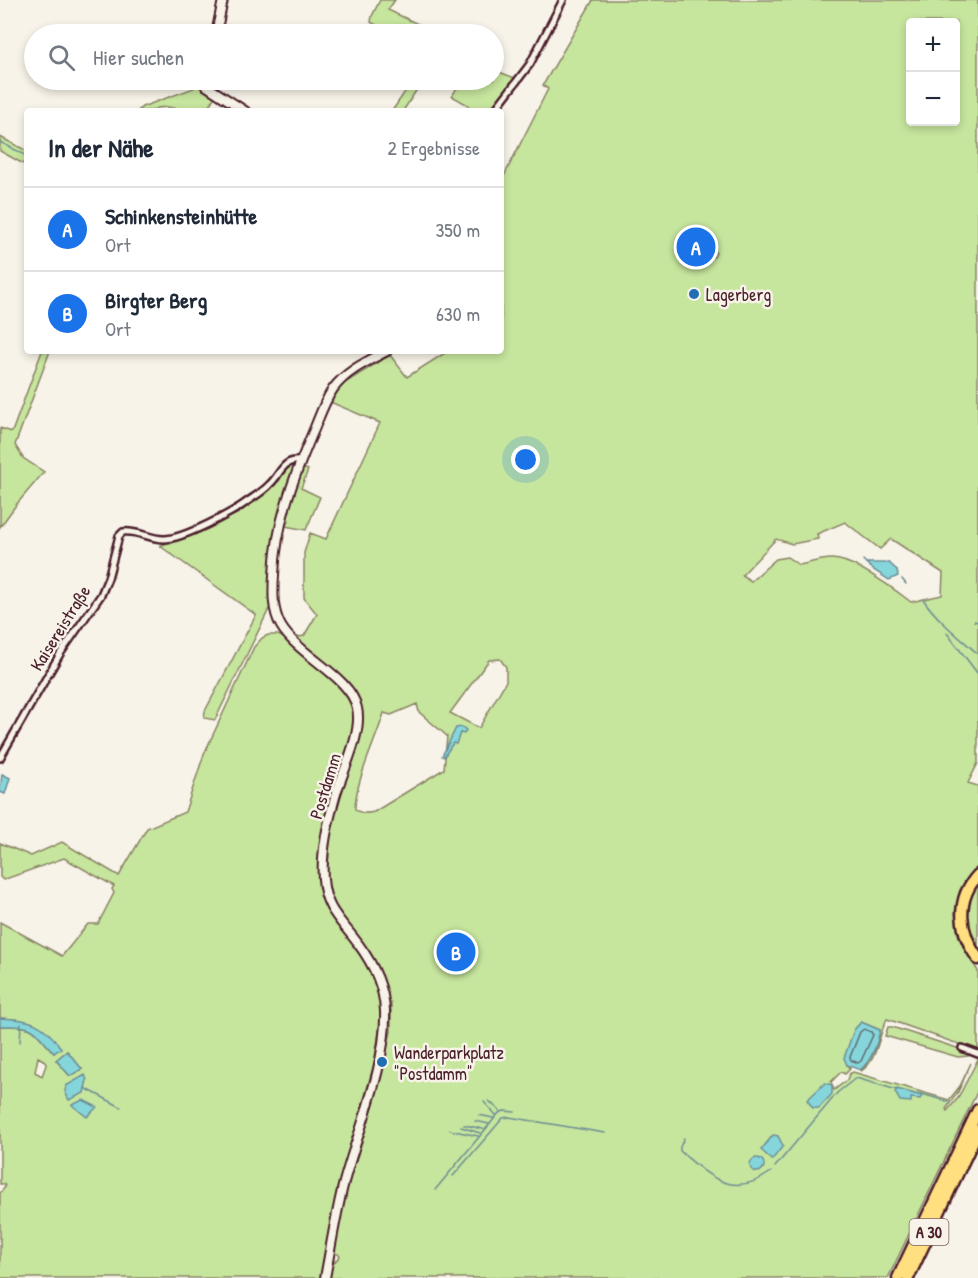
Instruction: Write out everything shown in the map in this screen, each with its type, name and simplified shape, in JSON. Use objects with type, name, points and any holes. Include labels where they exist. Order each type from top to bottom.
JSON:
[{"type":"highway","points":[[978,875],[969,886],[963,901],[961,919],[971,948],[978,958]]},
{"type":"highway","points":[[967,938],[978,951]]},
{"type":"highway","name":"A 30","points":[[898,1278],[978,1110]]},
{"type":"highway","name":"A 30","points":[[908,1278],[978,1130]]},
{"type":"street","points":[[218,24],[223,0]]},
{"type":"street","points":[[496,108],[530,64],[563,0]]},
{"type":"street","points":[[213,90],[240,108]]},
{"type":"street","name":"Postdamm","points":[[325,1278],[344,1183],[378,1066],[385,1013],[382,991],[372,964],[360,945],[333,913],[323,885],[323,856],[327,830],[357,730],[357,707],[350,692],[294,643],[282,628],[274,607],[274,564],[280,522],[301,461],[332,391],[352,371],[382,354]]},
{"type":"street","name":"Kaisereistraße","points":[[0,758],[60,654],[101,595],[119,536],[123,532],[132,532],[155,539],[174,538],[235,510],[270,484],[282,466],[289,462],[301,461]]},
{"type":"street","points":[[962,1048],[978,1054]]},
{"type":"green space","points":[[380,0],[395,0],[388,10],[418,24],[374,24],[371,22]]},
{"type":"green space","points":[[593,0],[978,0],[978,763],[968,783],[978,786],[978,866],[960,890],[955,912],[958,934],[964,949],[978,971],[978,1051],[887,1019],[871,1061],[861,1071],[873,1052],[880,1030],[861,1022],[847,1065],[850,1069],[845,1074],[841,1072],[831,1082],[834,1090],[853,1072],[949,1100],[960,1086],[971,1063],[958,1092],[946,1109],[947,1111],[958,1098],[978,1059],[978,1090],[888,1278],[329,1278],[331,1266],[340,1256],[332,1254],[340,1216],[359,1140],[370,1102],[373,1104],[391,1032],[391,1002],[388,1001],[384,982],[372,956],[337,913],[331,901],[327,878],[331,827],[359,737],[362,718],[358,699],[346,682],[293,638],[304,636],[317,614],[304,598],[304,553],[310,533],[326,539],[380,423],[330,402],[343,384],[390,355],[407,377],[443,354],[504,354],[504,176],[548,89],[543,85]],"holes":[[[705,235],[710,239],[710,245],[716,253],[714,257],[691,254],[688,249],[698,242],[700,236]],[[845,522],[880,549],[891,539],[943,573],[942,595],[911,602],[862,569],[841,560],[832,559],[799,565],[787,557],[776,559],[751,581],[742,575],[776,539],[792,544],[818,539],[817,534]],[[500,659],[506,667],[506,681],[479,728],[450,713],[489,660]],[[417,704],[419,712],[447,736],[444,769],[374,812],[362,813],[355,809],[358,786],[384,713],[391,715]]]},
{"type":"green space","points":[[504,74],[515,78],[492,108],[470,108],[452,96],[456,90],[504,90]]},
{"type":"green space","points":[[189,90],[207,90],[215,96],[208,108],[142,107]]},
{"type":"green space","points":[[406,90],[417,90],[405,108],[394,108]]},
{"type":"green space","points":[[0,137],[24,149],[24,164],[0,151]]},
{"type":"green space","points":[[41,354],[49,354],[15,445],[23,458],[44,472],[0,527],[0,428],[12,432]]},
{"type":"green space","points":[[292,465],[296,468],[276,522],[270,567],[270,607],[215,720],[204,718],[205,711],[256,615],[160,546],[239,513],[280,480],[283,471]]},
{"type":"green space","points":[[303,468],[308,470],[301,488],[320,497],[306,530],[285,526],[289,520],[284,518]]},
{"type":"green space","points":[[268,635],[278,635],[284,638],[351,699],[355,720],[338,778],[320,883],[322,899],[328,912],[367,962],[378,989],[382,1012],[374,1064],[351,1146],[322,1278],[0,1278],[0,1193],[5,1187],[4,1184],[0,1184],[0,1026],[20,1026],[32,1030],[54,1053],[57,1043],[32,1023],[0,1018],[0,922],[62,956],[88,924],[98,924],[114,893],[112,889],[114,886],[64,858],[3,880],[0,877],[0,843],[31,856],[62,842],[119,876],[147,828],[185,812],[204,754],[254,647]],"holes":[[[67,1051],[82,1069],[70,1076],[56,1060]],[[38,1057],[45,1061],[46,1065],[42,1076],[35,1072]]]},
{"type":"green space","points":[[978,883],[978,944],[970,930],[968,914],[971,897]]},
{"type":"green space","points":[[888,1027],[963,1050],[968,1053],[968,1056],[958,1057],[885,1036]]},
{"type":"water","points":[[866,563],[889,563],[897,570],[898,576],[889,580]]},
{"type":"water","points":[[462,727],[466,730],[464,734],[460,733],[456,744],[453,743],[444,757],[442,756],[456,728]]},
{"type":"water","points":[[2,774],[10,778],[5,794],[0,792]]},
{"type":"water","points":[[0,1018],[20,1019],[42,1027],[61,1048],[54,1053],[37,1033],[21,1026],[0,1026]]},
{"type":"water","points":[[861,1022],[880,1030],[873,1052],[860,1070],[847,1065],[844,1058],[854,1030]]},
{"type":"water","points":[[67,1051],[82,1069],[70,1076],[56,1060]]},
{"type":"water","points":[[85,1075],[87,1080],[84,1093],[69,1100],[65,1092],[66,1086]]},
{"type":"water","points":[[825,1083],[832,1085],[832,1094],[819,1108],[813,1108],[807,1100]]},
{"type":"water","points":[[897,1089],[922,1096],[920,1099],[911,1098],[911,1102],[900,1101],[895,1092]]},
{"type":"water","points":[[83,1100],[97,1107],[87,1117],[72,1105]]},
{"type":"water","points":[[773,1135],[778,1136],[783,1146],[772,1160],[761,1150]]},
{"type":"water","points":[[754,1158],[760,1158],[764,1165],[760,1172],[754,1172],[750,1168],[750,1162]]},
{"type":"waterway","points":[[0,142],[24,154]]},
{"type":"waterway","points":[[863,560],[866,563]]},
{"type":"waterway","points":[[902,579],[906,584]]},
{"type":"waterway","points":[[923,599],[942,621],[978,654]]},
{"type":"waterway","points":[[974,621],[978,622]]},
{"type":"waterway","points":[[947,633],[978,674]]},
{"type":"waterway","points":[[20,1042],[21,1024]]},
{"type":"waterway","points":[[775,1167],[838,1092],[856,1078],[897,1090]]},
{"type":"waterway","points":[[85,1088],[121,1107]]},
{"type":"waterway","points":[[918,1093],[950,1102]]},
{"type":"waterway","points":[[489,1101],[501,1112]]},
{"type":"waterway","points":[[484,1102],[496,1115]]},
{"type":"waterway","points":[[435,1190],[499,1113],[515,1112]]},
{"type":"waterway","points":[[479,1115],[493,1118]]},
{"type":"waterway","points":[[453,1176],[503,1118],[509,1117],[605,1133]]},
{"type":"waterway","points":[[475,1121],[489,1124]]},
{"type":"waterway","points":[[464,1125],[483,1129]]},
{"type":"waterway","points":[[461,1127],[480,1133]]},
{"type":"waterway","points":[[450,1130],[478,1136]]},
{"type":"waterway","points":[[684,1138],[680,1151],[712,1177],[723,1182],[745,1184],[771,1172]]},
{"type":"place","name":"Schinkensteinhütte","points":[[696,247]]},
{"type":"place","name":"Lagerberg","points":[[694,294]]},
{"type":"place","name":"Birgter Berg","points":[[456,952]]},
{"type":"place","name":"Wanderparkplatz \"Postdamm\"","points":[[382,1062]]}]
